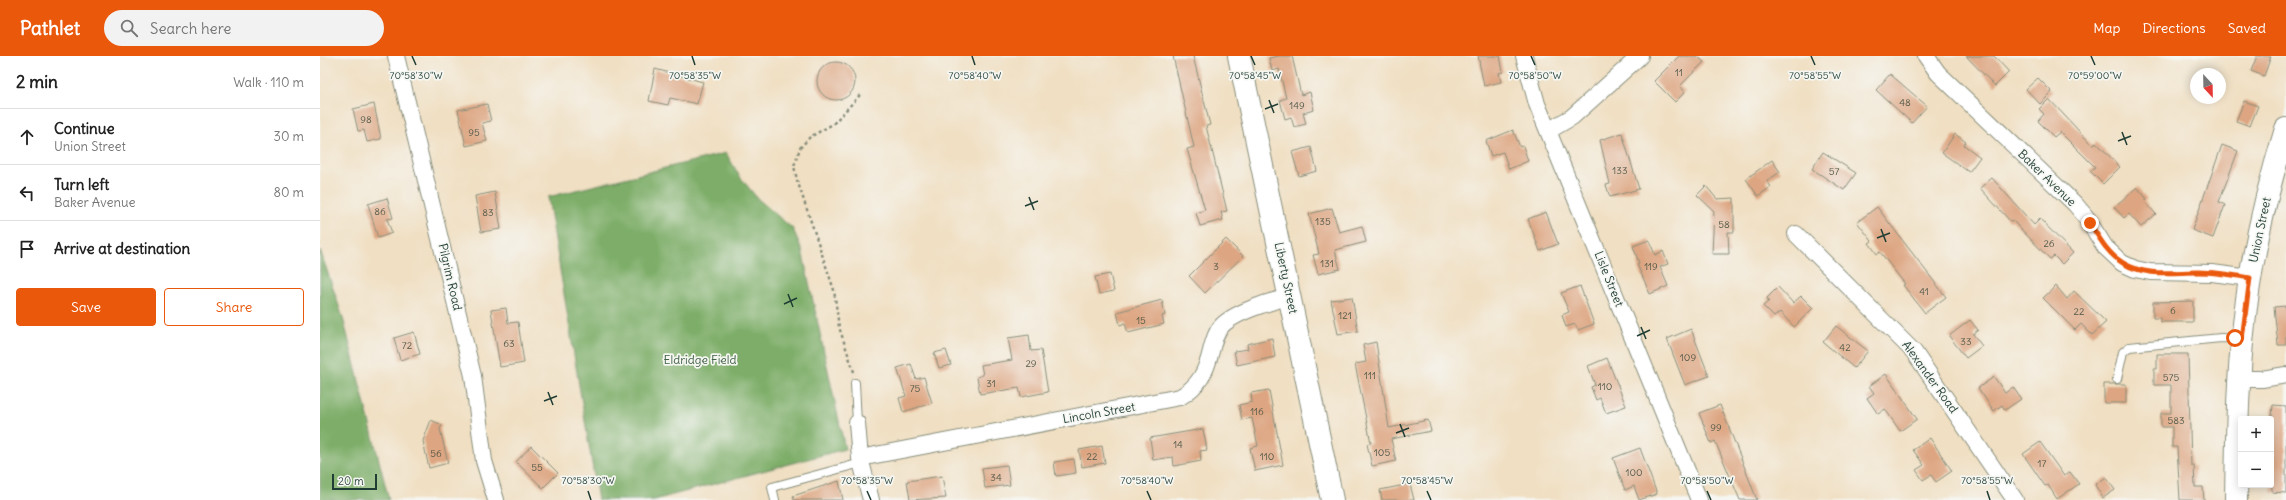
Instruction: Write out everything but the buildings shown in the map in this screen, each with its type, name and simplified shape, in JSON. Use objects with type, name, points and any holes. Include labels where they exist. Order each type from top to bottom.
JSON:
[{"type":"main road","name":"Liberty Street","points":[[1240,56],[1332,500]]},
{"type":"main road","name":"Union Street","points":[[2236,500],[2239,379],[2242,339],[2250,278],[2268,193],[2286,129]]},
{"type":"street","name":"Pilgrim Road","points":[[396,56],[473,376],[484,461],[496,500]]},
{"type":"street","name":"Lisle Street","points":[[1524,56],[1533,93],[1699,500]]},
{"type":"street","points":[[1548,131],[1572,117],[1640,56]]},
{"type":"street","name":"Baker Avenue","points":[[1926,56],[1938,73],[2081,210],[2105,247],[2122,263],[2135,269],[2150,272],[2212,273],[2250,278]]},
{"type":"street","name":"Alexander Road","points":[[1796,234],[1914,352],[2015,500]]},
{"type":"street","name":"Lincoln Street","points":[[860,460],[1172,400],[1188,392],[1200,381],[1208,366],[1216,334],[1225,323],[1241,314],[1290,297]]},
{"type":"street","points":[[2239,379],[2262,379],[2286,375]]},
{"type":"street","points":[[857,423],[860,460],[871,500]]},
{"type":"lane","points":[[2117,379],[2123,352],[2129,347],[2221,338],[2242,339]]},
{"type":"lane","points":[[855,382],[857,423]]},
{"type":"lane","points":[[776,500],[772,487],[860,460]]},
{"type":"path","points":[[855,382],[851,359],[839,327],[834,290],[794,166],[797,154],[805,142],[833,124],[860,95]]},
{"type":"green space","name":"Eldridge Field","points":[[726,153],[740,177],[758,199],[793,229],[802,250],[845,449],[654,500],[598,500],[548,197]]},
{"type":"green space","points":[[320,250],[343,318],[389,500],[320,500]]},
{"type":"route","points":[[2090,223],[2105,247],[2122,263],[2135,269],[2157,273],[2199,272],[2250,278],[2242,339],[2235,338]]}]
